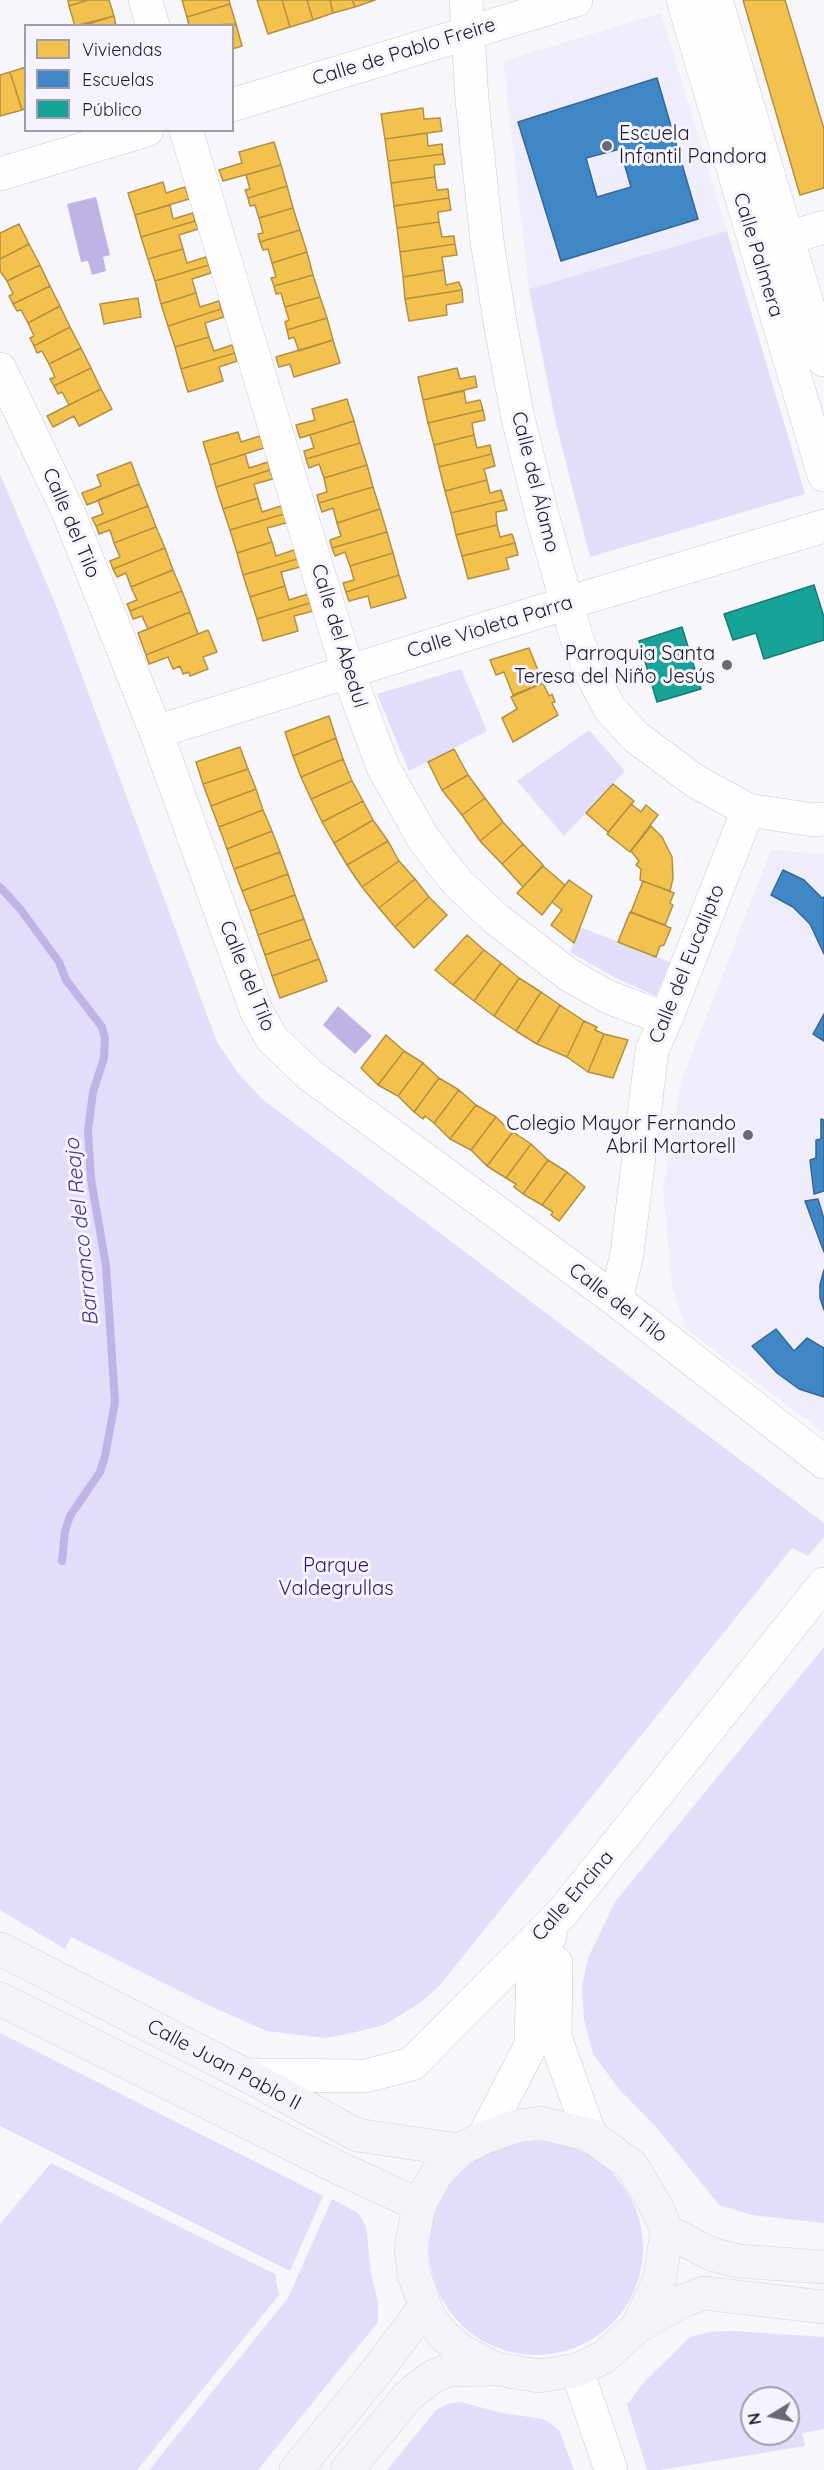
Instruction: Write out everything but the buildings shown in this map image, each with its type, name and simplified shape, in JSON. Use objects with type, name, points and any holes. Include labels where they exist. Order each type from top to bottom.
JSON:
[{"type":"main road","name":"Calle Juan Pablo II","points":[[0,1949],[246,2075],[357,2135],[471,2144]]},
{"type":"main road","name":"Calle Juan Pablo II","points":[[0,1999],[339,2168],[419,2205]]},
{"type":"main road","points":[[496,2369],[462,2351],[443,2335],[429,2318],[414,2275],[411,2248],[419,2205],[437,2173],[471,2144],[517,2126],[541,2123],[590,2134],[632,2166],[656,2206],[667,2231],[660,2278],[638,2326]]},
{"type":"main road","points":[[667,2231],[711,2254],[738,2260],[824,2267]]},
{"type":"main road","points":[[347,2470],[409,2395],[432,2377],[448,2370],[496,2369],[539,2376],[577,2370],[604,2357],[638,2326],[682,2301],[704,2293],[824,2307]]},
{"type":"main road","points":[[296,2470],[376,2372],[425,2307]]},
{"type":"street","points":[[145,0],[152,24]]},
{"type":"street","name":"Calle del Álamo","points":[[466,0],[467,34],[487,241],[501,328],[518,418],[540,511],[576,636],[590,671],[610,709],[636,737],[695,781],[748,810],[813,820],[824,819]]},
{"type":"street","name":"Calle de Pablo Freire","points":[[234,104],[576,0]]},
{"type":"street","name":"Calle Palmera","points":[[683,0],[824,475]]},
{"type":"street","name":"Calle Palmera","points":[[716,0],[824,360]]},
{"type":"street","points":[[0,174],[140,132]]},
{"type":"street","name":"Calle del Abedul","points":[[187,132],[348,672],[382,767],[423,838],[458,883],[495,918],[569,975],[608,997],[666,1019]]},
{"type":"street","points":[[789,238],[824,227]]},
{"type":"street","name":"Calle del Tilo","points":[[0,369],[67,509],[156,732],[256,1010],[273,1039],[310,1075],[616,1300],[824,1462]]},
{"type":"street","name":"Calle Violeta Parra","points":[[156,732],[567,603],[824,526]]},
{"type":"street","name":"Calle del Eucalipto","points":[[616,1300],[627,1254],[652,1050],[748,810]]},
{"type":"street","name":"Calle Encina","points":[[246,2075],[365,2076],[412,2064],[562,1913],[824,1584]]},
{"type":"street","points":[[562,1913],[554,1972],[555,2037],[590,2134]]},
{"type":"street","points":[[471,2144],[531,2045],[533,1966],[562,1913]]},
{"type":"street","points":[[577,2370],[611,2470]]},
{"type":"shaded area","name":"Escuela Infantil Pandora","points":[[661,13],[727,231],[529,289],[503,61]]},
{"type":"shaded area","points":[[96,197],[110,255],[103,257],[106,271],[92,275],[88,261],[81,262],[67,204]]},
{"type":"shaded area","name":"Colegio Mayor Fernando Abril Martorell","points":[[771,850],[824,854],[824,1433],[686,1329],[672,1286],[663,1189],[681,1082]]},
{"type":"shaded area","points":[[338,1006],[372,1036],[355,1054],[323,1025]]},
{"type":"green space","points":[[727,231],[805,494],[590,557],[556,424],[529,289]]},
{"type":"green space","name":"Parque Valdegrullas","points":[[0,474],[57,608],[217,1042],[238,1073],[261,1098],[824,1523],[824,1537],[808,1556],[792,1548],[439,1986],[420,2003],[384,2025],[348,2034],[324,2038],[267,2031],[208,2005],[71,1937],[65,1949],[0,1910]]},
{"type":"green space","points":[[461,669],[487,731],[409,771],[377,694]]},
{"type":"green space","points":[[589,730],[625,771],[564,836],[517,781]]},
{"type":"green space","points":[[580,927],[670,962],[656,996],[616,978],[570,952]]},
{"type":"green space","points":[[824,1647],[824,2223],[752,2215],[719,2205],[657,2128],[619,2089],[593,2054],[584,2020],[582,1987],[588,1958],[615,1902]]},
{"type":"green space","points":[[0,2033],[323,2196],[290,2271],[0,2126]]},
{"type":"green space","points":[[525,2141],[547,2141],[577,2149],[596,2159],[612,2172],[625,2188],[635,2207],[643,2237],[643,2259],[635,2289],[625,2308],[612,2324],[596,2337],[567,2351],[547,2355],[525,2355],[505,2351],[476,2337],[453,2316],[433,2279],[429,2259],[429,2237],[433,2217],[447,2188],[468,2165],[505,2145]]},
{"type":"green space","points":[[51,2163],[275,2274],[279,2295],[137,2470],[0,2470],[0,2224]]},
{"type":"green space","points":[[332,2199],[358,2213],[366,2226],[371,2273],[378,2302],[378,2322],[258,2470],[149,2470],[288,2298]]},
{"type":"green space","points":[[732,2331],[824,2337],[824,2429],[802,2433],[805,2446],[660,2470],[647,2470],[627,2405],[643,2383],[690,2337],[709,2332]]},
{"type":"green space","points":[[461,2402],[502,2413],[543,2419],[552,2424],[560,2432],[574,2470],[387,2470],[436,2410],[448,2404]]},
{"type":"waterway","name":"Barranco del Reajo","points":[[0,887],[21,910],[59,962],[66,980],[102,1027],[105,1038],[104,1058],[93,1092],[88,1131],[91,1179],[106,1266],[115,1402],[100,1472],[70,1516],[65,1531],[62,1561]]},
{"type":"place","name":"Escuela Infantil Pandora","points":[[607,146]]},
{"type":"place","name":"Parroquia Santa Teresa del Niño Jesús","points":[[727,665]]},
{"type":"place","name":"Colegio Mayor Fernando Abril Martorell","points":[[748,1135]]}]
